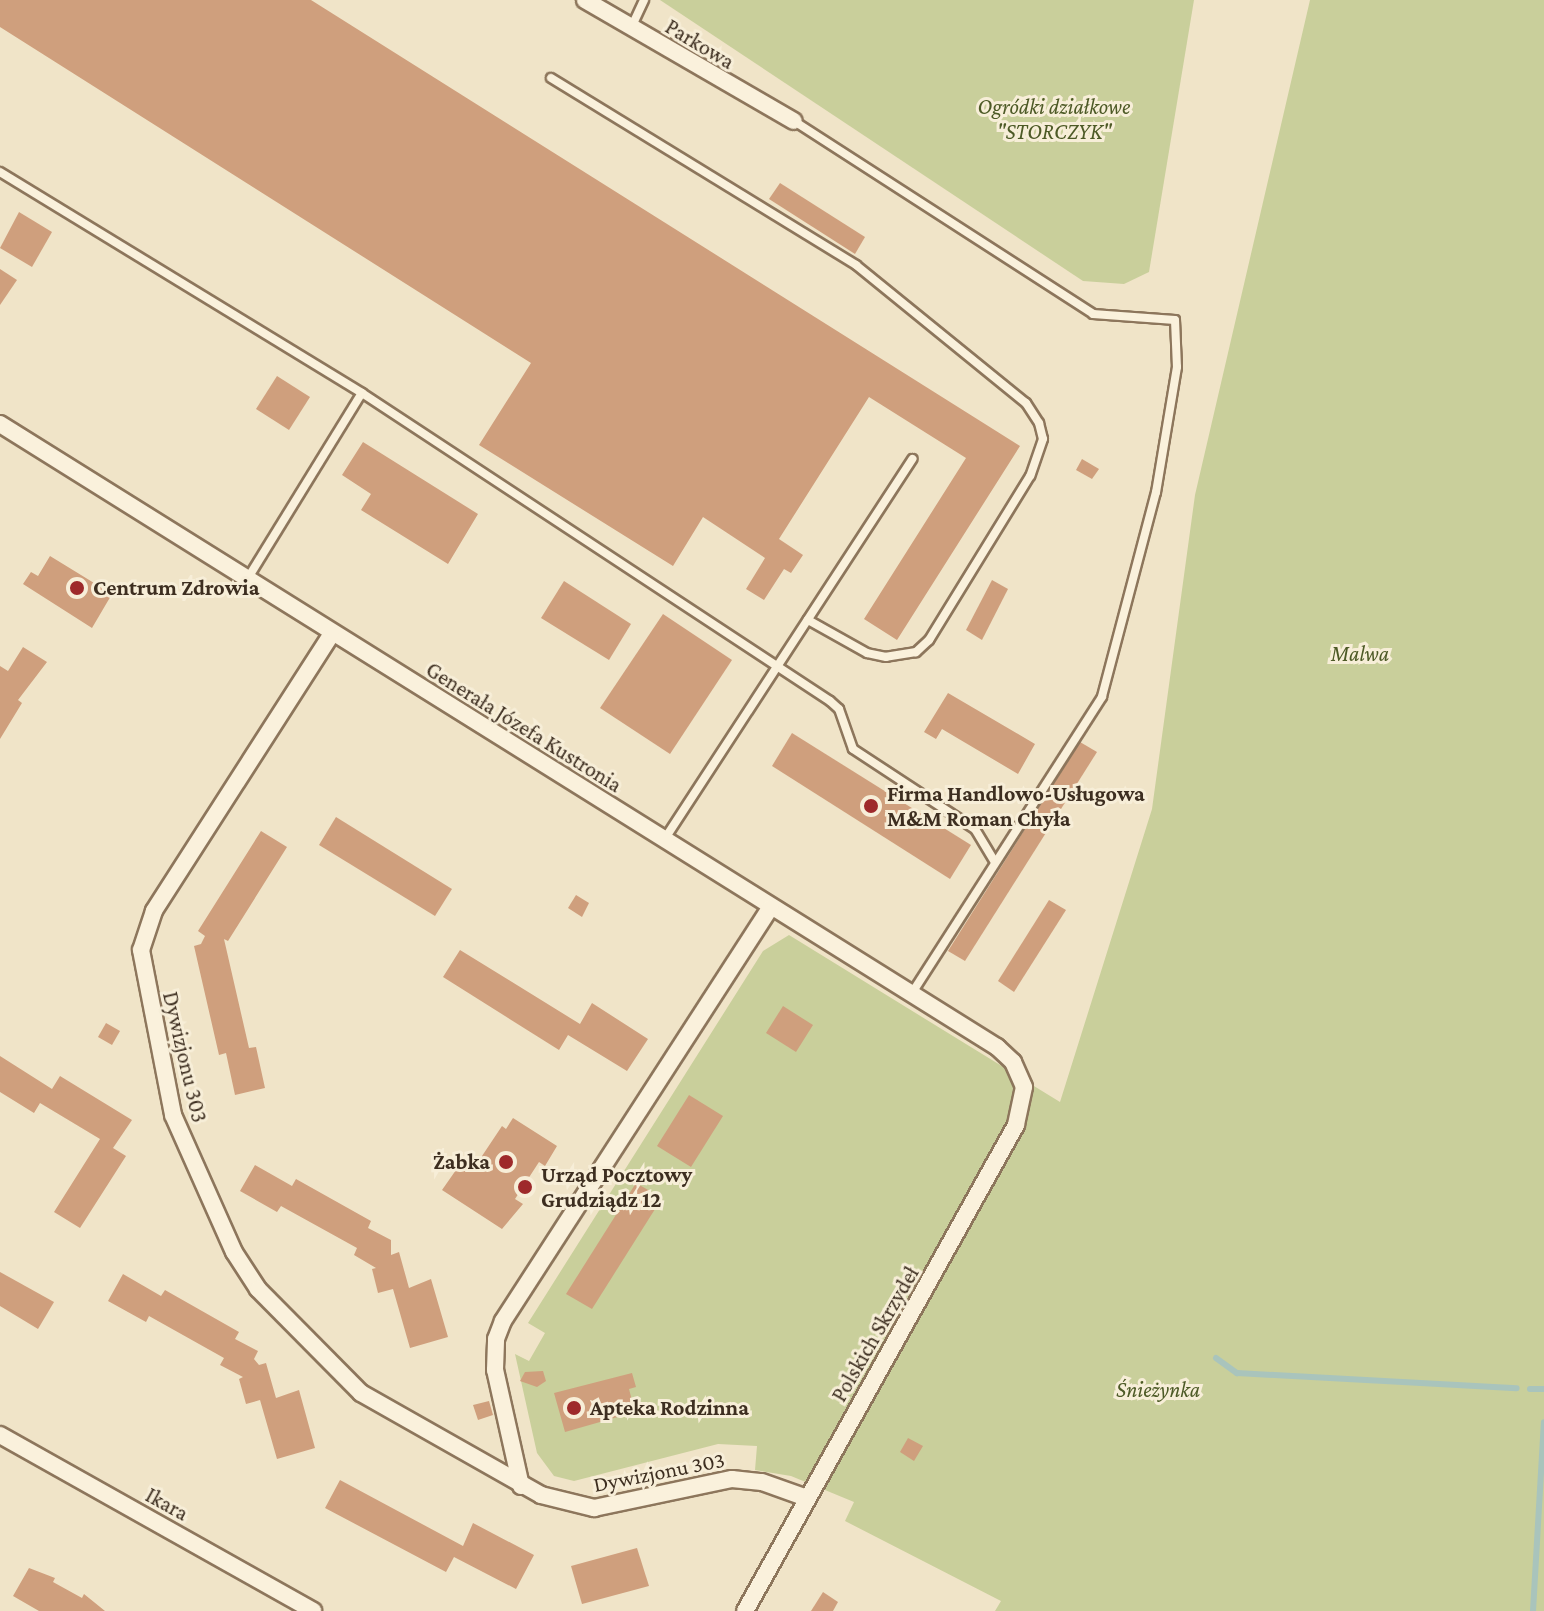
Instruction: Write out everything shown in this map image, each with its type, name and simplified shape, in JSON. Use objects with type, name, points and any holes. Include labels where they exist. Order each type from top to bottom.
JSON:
[{"type":"street","name":"Parkowa","points":[[585,0],[794,121]]},
{"type":"street","name":"Generała Józefa Kustronia","points":[[0,424],[331,635],[997,1047],[1019,1072]]},
{"type":"street","name":"Dywizjonu 303","points":[[331,635],[146,928],[142,970],[173,1115],[206,1198],[258,1289],[361,1393],[521,1486],[582,1508],[732,1479],[762,1482],[807,1498]]},
{"type":"street","points":[[521,1486],[495,1370],[496,1339],[503,1321],[770,908]]},
{"type":"street","name":"Polskich Skrzydeł","points":[[745,1611],[1016,1125],[1024,1102],[1019,1072]]},
{"type":"street","name":"Ikara","points":[[0,1435],[313,1611]]},
{"type":"lane","points":[[630,28],[644,0]]},
{"type":"lane","points":[[551,78],[856,265],[1026,403],[1039,423],[1043,439],[1030,476],[929,640],[916,652],[886,657],[867,653],[808,620]]},
{"type":"lane","points":[[794,121],[1093,314],[1175,320],[1177,367],[1156,492],[1102,697],[910,996]]},
{"type":"lane","points":[[0,172],[362,393],[778,666],[839,709],[853,749],[975,829],[995,862]]},
{"type":"lane","points":[[247,579],[362,393]]},
{"type":"lane","points":[[664,840],[912,459]]},
{"type":"green space","name":"Ogródki działkowe \"STORCZYK\"","points":[[660,0],[1194,0],[1149,272],[1124,284],[1083,281]]},
{"type":"green space","points":[[1310,0],[1544,0],[1544,1611],[995,1611],[1001,1601],[845,1521],[854,1502],[791,1476],[755,1470],[757,1446],[718,1444],[574,1481],[554,1476],[537,1453],[515,1354],[529,1361],[545,1333],[528,1323],[763,951],[789,935],[1060,1102],[1152,809],[1195,495]]},
{"type":"building","points":[[0,0],[311,0],[1020,446],[897,640],[864,619],[966,458],[869,397],[779,539],[803,555],[791,573],[784,569],[764,600],[746,589],[765,558],[703,517],[673,566],[479,445],[531,363],[0,27]]},
{"type":"building","points":[[780,183],[865,237],[855,254],[769,199]]},
{"type":"building","points":[[19,212],[52,232],[32,267],[0,248]]},
{"type":"building","points":[[0,269],[17,280],[0,305]]},
{"type":"building","points":[[277,376],[310,397],[289,430],[256,409]]},
{"type":"building","points":[[363,442],[478,514],[448,564],[361,510],[371,494],[342,475]]},
{"type":"building","points":[[1082,459],[1099,469],[1092,479],[1076,470]]},
{"type":"building","points":[[50,556],[112,594],[92,628],[23,584],[31,572],[38,576]]},
{"type":"building","points":[[992,580],[1008,589],[982,640],[966,630]]},
{"type":"building","points":[[564,581],[631,624],[609,660],[541,618]]},
{"type":"building","points":[[663,614],[732,660],[670,754],[600,708]]},
{"type":"building","points":[[23,647],[47,662],[18,700],[22,703],[0,739],[0,666],[8,671]]},
{"type":"building","points":[[948,693],[1035,744],[1018,774],[942,729],[936,739],[924,732]]},
{"type":"building","name":"Firma Handlowo-Usługowa M&M Roman Chyła","points":[[792,733],[971,845],[950,879],[772,766]]},
{"type":"building","points":[[1080,742],[1097,752],[965,961],[948,951]]},
{"type":"building","points":[[336,817],[452,889],[435,916],[319,845]]},
{"type":"building","points":[[261,831],[287,847],[228,941],[224,939],[249,1048],[256,1047],[265,1088],[235,1095],[226,1053],[219,1055],[194,946],[201,944],[205,936],[198,931]]},
{"type":"building","points":[[576,895],[589,903],[582,917],[568,908]]},
{"type":"building","points":[[1049,900],[1066,910],[1014,992],[998,981]]},
{"type":"building","points":[[460,950],[580,1024],[592,1003],[648,1039],[627,1071],[568,1035],[559,1050],[443,977]]},
{"type":"building","points":[[783,1006],[813,1025],[796,1052],[766,1033]]},
{"type":"building","points":[[106,1023],[120,1031],[112,1045],[98,1037]]},
{"type":"building","points":[[0,1056],[52,1089],[60,1076],[132,1120],[113,1148],[126,1156],[80,1228],[54,1212],[100,1139],[40,1103],[34,1113],[0,1092]]},
{"type":"building","points":[[689,1095],[723,1116],[691,1167],[657,1146]]},
{"type":"building","points":[[513,1118],[557,1146],[545,1166],[539,1162],[515,1199],[523,1204],[502,1229],[442,1190],[456,1170],[472,1171],[502,1126],[506,1129]]},
{"type":"building","points":[[255,1165],[292,1186],[296,1179],[371,1221],[368,1228],[391,1240],[391,1255],[399,1252],[409,1288],[431,1279],[448,1337],[410,1348],[393,1289],[378,1293],[372,1269],[376,1268],[354,1255],[357,1248],[281,1206],[277,1212],[240,1191]]},
{"type":"building","points":[[636,1183],[662,1198],[592,1309],[566,1294]]},
{"type":"building","points":[[0,1272],[54,1302],[38,1329],[0,1306]]},
{"type":"building","points":[[123,1274],[161,1296],[165,1290],[239,1332],[235,1339],[258,1351],[254,1359],[259,1365],[266,1363],[276,1398],[299,1390],[315,1448],[277,1459],[260,1400],[246,1404],[239,1379],[243,1377],[220,1365],[224,1358],[149,1316],[146,1322],[108,1301]]},
{"type":"building","points":[[543,1371],[546,1381],[537,1387],[520,1381],[525,1372]]},
{"type":"building","points":[[632,1373],[636,1387],[629,1389],[635,1412],[565,1432],[554,1393]]},
{"type":"building","points":[[489,1401],[493,1415],[478,1420],[473,1405]]},
{"type":"building","points":[[908,1438],[923,1446],[914,1461],[900,1452]]},
{"type":"building","points":[[340,1480],[463,1546],[473,1523],[534,1555],[516,1589],[454,1557],[446,1572],[325,1508]]},
{"type":"building","points":[[637,1548],[649,1586],[582,1604],[571,1566]]},
{"type":"building","points":[[29,1568],[55,1578],[53,1582],[82,1598],[84,1594],[105,1611],[39,1611],[13,1596]]},
{"type":"building","points":[[823,1592],[838,1602],[833,1611],[811,1611]]},
{"type":"waterway","points":[[1216,1358],[1237,1373],[1517,1388]]},
{"type":"waterway","points":[[1530,1389],[1544,1389]]},
{"type":"waterway","points":[[1533,1611],[1544,1422]]},
{"type":"place","name":"Centrum Zdrowia","points":[[77,588]]},
{"type":"place","name":"Firma Handlowo-Usługowa M&M Roman Chyła","points":[[871,806]]},
{"type":"place","name":"Żabka","points":[[506,1162]]},
{"type":"place","name":"Urząd Pocztowy Grudziądz 12","points":[[525,1187]]},
{"type":"place","name":"Apteka Rodzinna","points":[[574,1408]]},
{"type":"park label","name":"Malwa","points":[[1360,654]]},
{"type":"park label","name":"Śnieżynka","points":[[1158,1390]]}]
